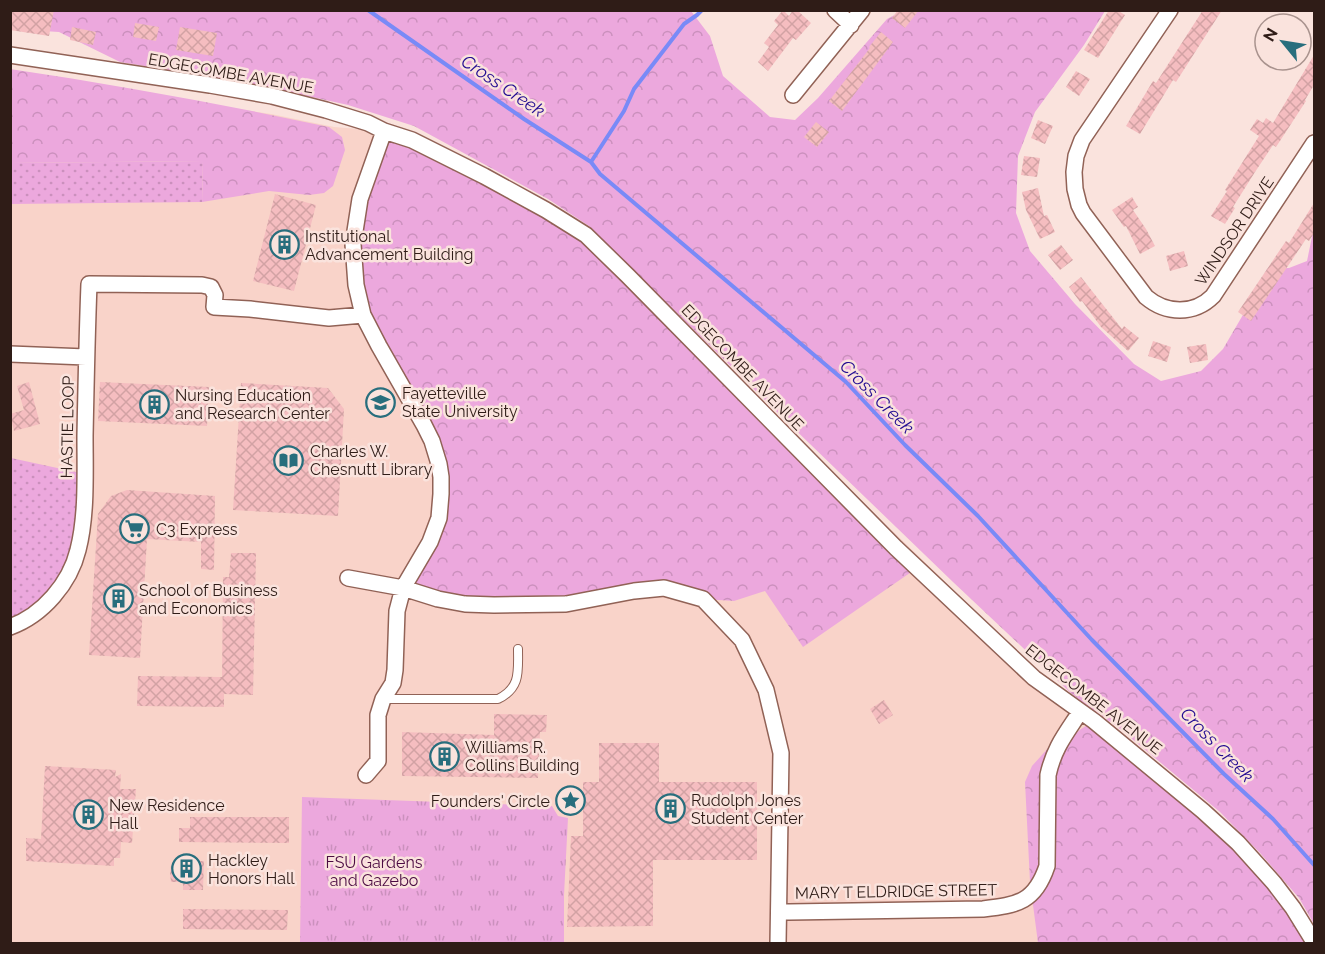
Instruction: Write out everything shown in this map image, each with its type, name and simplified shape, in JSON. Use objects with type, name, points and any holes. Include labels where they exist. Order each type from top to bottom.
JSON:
[{"type":"street","points":[[835,10],[851,25]]},
{"type":"street","points":[[793,95],[862,10]]},
{"type":"street","name":"WINDSOR DRIVE","points":[[1170,10],[1082,140],[1076,156],[1074,172],[1075,189],[1083,213],[1146,297],[1160,306],[1175,310],[1192,309],[1207,302],[1314,143]]},
{"type":"street","name":"EDGECOMBE AVENUE","points":[[10,55],[272,96],[368,123],[412,140],[484,176],[546,210],[585,236],[628,276],[896,548],[1034,678],[1094,721],[1238,843],[1274,883],[1314,942]]},
{"type":"street","points":[[366,775],[378,761],[378,715],[383,699],[393,683],[397,611],[403,588],[430,542],[439,518],[441,494],[438,459],[424,425],[363,315],[356,285],[353,258],[354,228],[360,199],[384,131]]},
{"type":"street","name":"HASTIE LOOP","points":[[10,627],[30,617],[55,594],[65,581],[78,550],[84,498],[89,284],[202,285],[211,287],[214,295],[214,308],[250,309],[329,318],[363,315]]},
{"type":"street","points":[[10,354],[86,357]]},
{"type":"street","points":[[348,578],[403,588],[438,599],[465,604],[566,603],[664,588],[703,599],[742,640],[766,690],[782,753],[778,944]]},
{"type":"street","name":"MARY T ELDRIDGE STREET","points":[[778,911],[983,909],[1003,907],[1027,898],[1037,890],[1047,866],[1048,775],[1051,761],[1056,748],[1080,712]]},
{"type":"lane","points":[[383,699],[498,699],[507,695],[516,684],[518,649]]},
{"type":"shaded area","name":"Fayetteville State University","points":[[11,77],[271,114],[334,127],[384,131],[586,235],[1080,712],[1314,944],[11,944]]},
{"type":"green space","points":[[11,10],[691,11],[710,36],[723,76],[770,117],[795,120],[818,98],[887,19],[902,11],[1105,11],[1084,45],[1035,112],[1018,156],[1016,213],[1030,251],[1075,304],[1134,364],[1161,381],[1201,371],[1223,349],[1267,269],[1289,268],[1307,261],[1314,227],[1314,924],[1299,898],[1220,812],[1120,729],[1074,696],[782,417],[589,226],[548,199],[414,126],[348,105],[249,83],[120,62],[59,32],[11,29]]},
{"type":"green space","points":[[10,69],[170,95],[329,127],[342,137],[345,150],[333,186],[324,193],[309,195],[269,191],[202,202],[203,161],[11,163]]},
{"type":"green space","points":[[384,131],[586,235],[917,568],[803,647],[765,591],[734,601],[703,599],[664,588],[494,605],[403,588],[430,542],[439,464],[361,308],[353,258]]},
{"type":"green space","points":[[203,161],[202,202],[11,204],[10,163]]},
{"type":"green space","points":[[11,458],[85,474],[84,498],[65,581],[11,627]]},
{"type":"green space","points":[[1094,721],[1257,862],[1314,943],[1038,943],[1030,882],[1025,782],[1032,766],[1050,746],[1067,741]]},
{"type":"green space","name":"FSU Gardens and Gazebo","points":[[302,797],[552,806],[558,816],[568,818],[564,943],[300,943]]},
{"type":"building","points":[[10,10],[54,10],[49,36],[10,30]]},
{"type":"building","points":[[783,10],[789,16],[793,10],[797,10],[811,23],[796,40],[793,38],[768,71],[758,62],[769,47],[764,43],[778,25],[774,21]]},
{"type":"building","points":[[898,10],[919,10],[905,28],[892,18]]},
{"type":"building","points":[[1109,10],[1117,10],[1125,15],[1098,58],[1084,50]]},
{"type":"building","points":[[1203,10],[1222,10],[1176,82],[1173,80],[1140,134],[1126,126],[1153,81],[1156,83]]},
{"type":"building","points":[[135,23],[159,27],[156,41],[133,37]]},
{"type":"building","points":[[72,27],[96,32],[93,45],[70,40]]},
{"type":"building","points":[[180,27],[217,33],[213,56],[176,50]]},
{"type":"building","points":[[881,32],[893,42],[842,111],[829,101]]},
{"type":"building","points":[[1314,55],[1314,85],[1306,101],[1276,147],[1273,145],[1255,172],[1225,224],[1211,216],[1259,136],[1250,130],[1257,119],[1263,123],[1266,118],[1273,123],[1304,72],[1313,72]]},
{"type":"building","points":[[1076,71],[1090,79],[1079,96],[1066,87]]},
{"type":"building","points":[[1038,120],[1053,126],[1045,144],[1031,138]]},
{"type":"building","points":[[816,122],[829,132],[817,147],[804,137]]},
{"type":"building","points":[[1024,156],[1040,158],[1037,177],[1021,175]]},
{"type":"building","points":[[1038,188],[1044,216],[1047,215],[1055,232],[1040,239],[1026,210],[1022,192]]},
{"type":"building","name":"Institutional Advancement Building","points":[[275,194],[316,205],[294,291],[253,281]]},
{"type":"building","points":[[1132,197],[1138,207],[1133,210],[1155,246],[1140,254],[1126,226],[1124,227],[1112,210]]},
{"type":"building","points":[[1314,203],[1314,233],[1309,241],[1306,239],[1251,321],[1238,312],[1286,241],[1289,243]]},
{"type":"building","points":[[1061,245],[1073,260],[1060,270],[1048,255]]},
{"type":"building","points":[[1184,251],[1188,266],[1170,271],[1166,256]]},
{"type":"building","points":[[1081,277],[1122,329],[1124,326],[1139,338],[1128,351],[1101,327],[1069,287]]},
{"type":"building","points":[[1153,341],[1171,347],[1167,362],[1148,356]]},
{"type":"building","points":[[1206,344],[1208,360],[1190,363],[1187,347]]},
{"type":"building","points":[[29,382],[40,424],[14,431],[10,414],[24,410],[17,386]]},
{"type":"building","name":"Nursing Education and Research Center","points":[[100,382],[209,387],[207,426],[98,421]]},
{"type":"building","name":"Charles W. Chesnutt Library","points":[[241,383],[328,388],[344,409],[338,516],[233,510]]},
{"type":"building","name":"School of Business and Economics","points":[[127,490],[215,496],[214,570],[201,569],[201,542],[147,539],[140,658],[89,655],[98,514],[111,496]]},
{"type":"building","points":[[231,553],[256,553],[253,695],[224,694],[224,707],[137,706],[138,676],[222,677],[223,577],[229,577]]},
{"type":"building","points":[[884,700],[893,715],[879,724],[870,709]]},
{"type":"building","points":[[494,714],[547,715],[546,732],[540,732],[538,778],[402,776],[402,732],[494,735]]},
{"type":"building","name":"Rudolph Jones Student Center","points":[[599,743],[659,743],[659,782],[757,782],[757,860],[653,860],[653,926],[567,927],[571,836],[583,836],[583,782],[599,782]]},
{"type":"building","name":"New Residence Hall","points":[[45,766],[116,770],[115,777],[121,774],[120,789],[136,789],[132,843],[121,842],[120,858],[114,858],[114,866],[26,861],[26,838],[41,839]]},
{"type":"building","points":[[190,817],[289,817],[289,843],[179,842],[179,828],[190,828]]},
{"type":"building","points":[[179,861],[204,861],[203,890],[183,890],[183,882],[171,882],[171,866],[179,864]]},
{"type":"building","points":[[183,909],[288,910],[287,930],[183,929]]},
{"type":"waterway","name":"Cross Creek","points":[[368,10],[524,119],[591,162],[600,174],[846,382],[905,445],[978,516],[1092,640],[1224,774],[1273,819],[1314,865]]},
{"type":"waterway","points":[[591,162],[624,111],[634,89],[684,24],[702,10]]},
{"type":"place","name":"Institutional Advancement Building","points":[[284,245]]},
{"type":"place","name":"Fayetteville State University","points":[[381,402]]},
{"type":"place","name":"Nursing Education and Research Center","points":[[154,404]]},
{"type":"place","name":"Charles W. Chesnutt Library","points":[[289,460]]},
{"type":"place","name":"C3 Express","points":[[135,529]]},
{"type":"place","name":"School of Business and Economics","points":[[118,599]]},
{"type":"place","name":"Williams R. Collins Building","points":[[444,756]]},
{"type":"place","name":"Founders' Circle","points":[[571,801]]},
{"type":"place","name":"Rudolph Jones Student Center","points":[[670,809]]},
{"type":"place","name":"New Residence Hall","points":[[88,814]]},
{"type":"place","name":"Hackley Honors Hall","points":[[187,869]]}]
